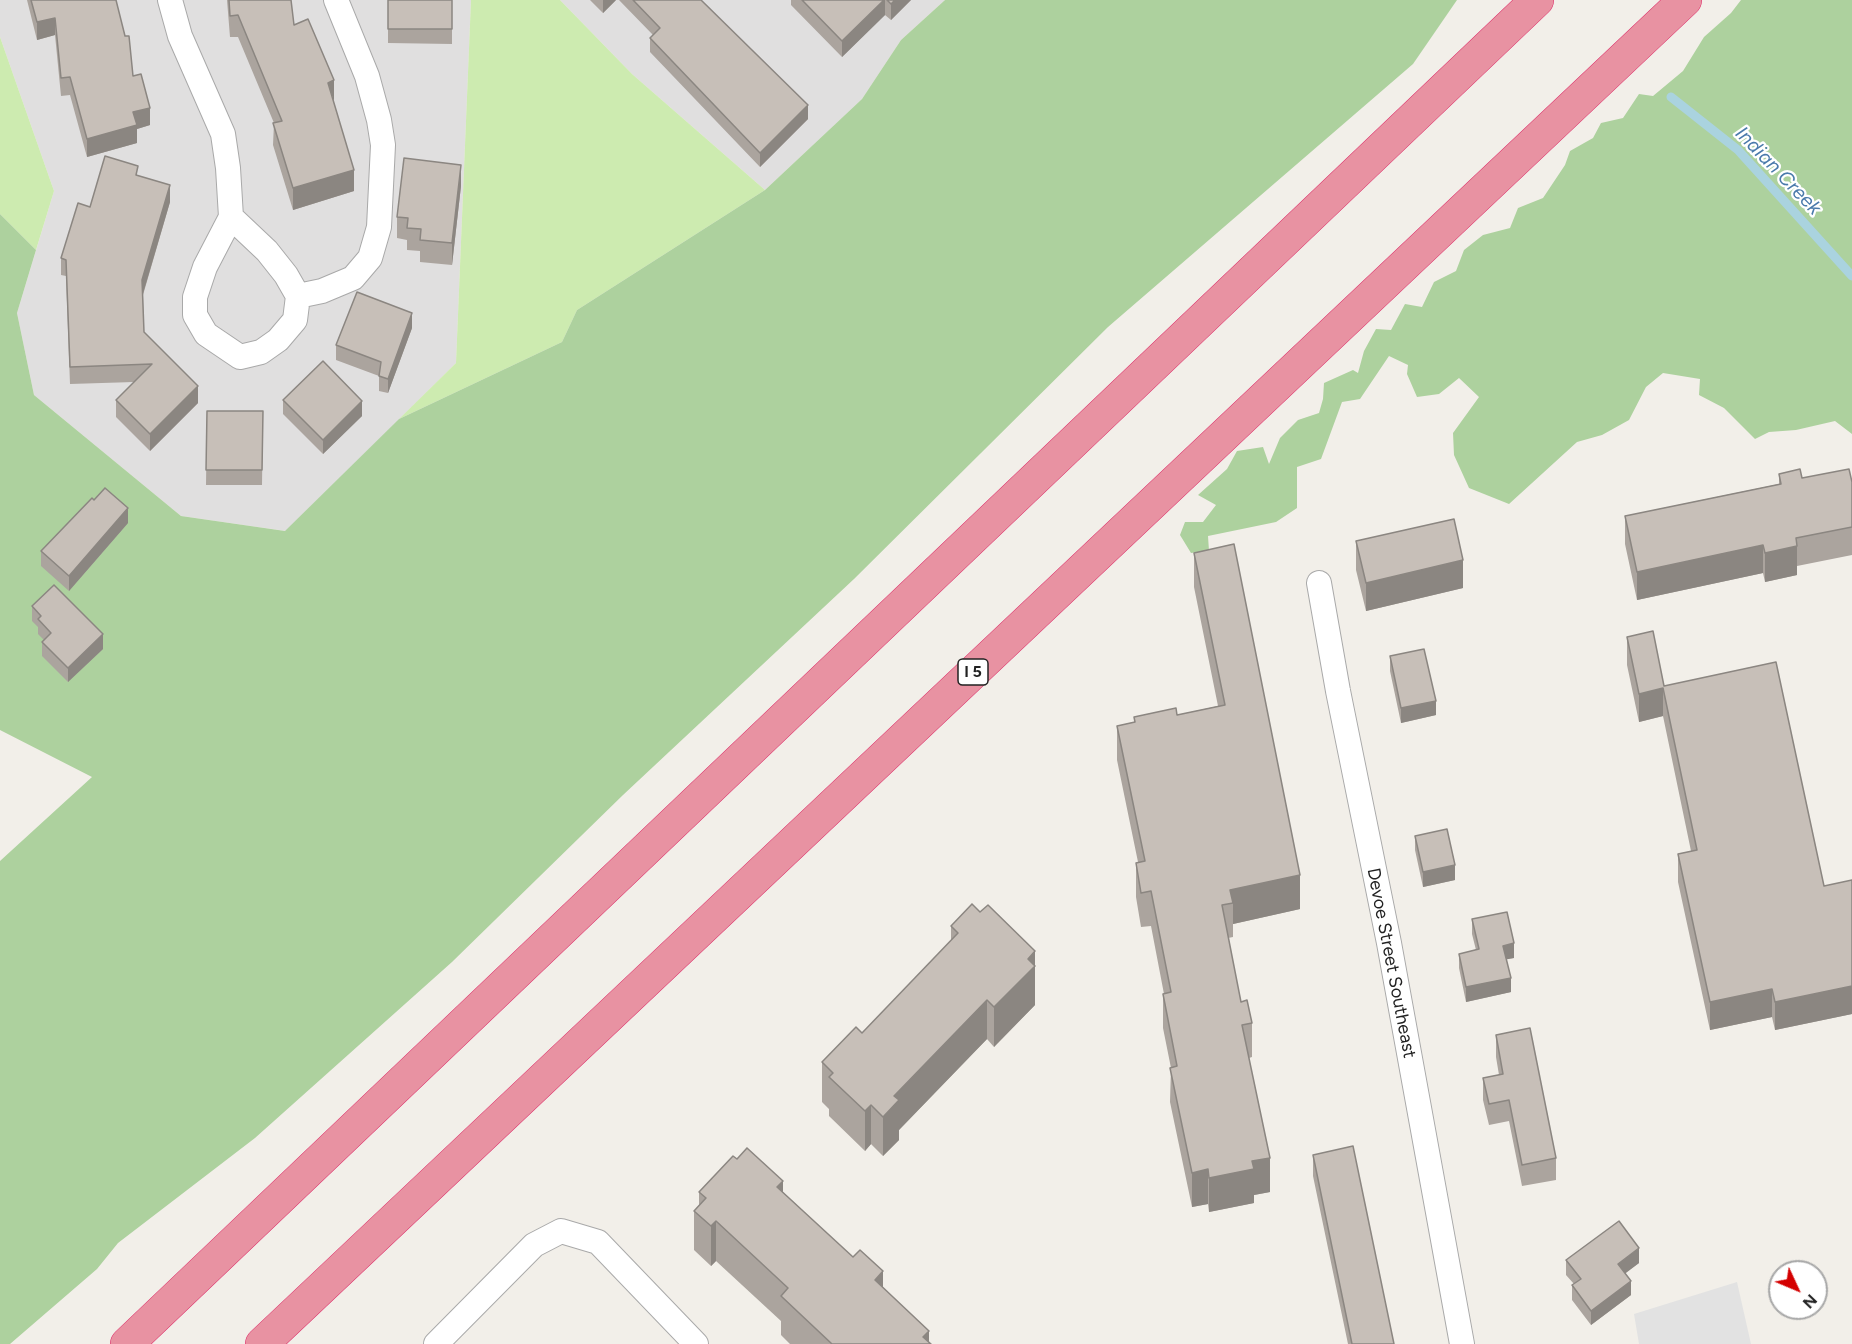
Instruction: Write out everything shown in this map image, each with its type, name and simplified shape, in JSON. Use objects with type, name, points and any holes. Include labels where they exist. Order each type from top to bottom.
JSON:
[{"type":"highway","points":[[127,1344],[1537,0]]},
{"type":"highway","name":"I 5","points":[[271,1338],[1685,0]]},
{"type":"street","points":[[170,0],[180,36],[223,134],[231,217],[205,267],[195,297],[195,315],[206,334],[240,357],[261,352],[278,340],[295,320],[298,296],[286,275],[267,251],[231,217]]},
{"type":"street","points":[[298,296],[322,291],[353,278],[370,258],[379,227],[383,145],[379,120],[367,76],[336,0]]},
{"type":"street","name":"Devoe Street Southeast","points":[[1319,583],[1338,691],[1389,943],[1462,1344]]},
{"type":"street","points":[[436,1344],[534,1245],[561,1231],[598,1242],[696,1344]]},
{"type":"shaded area","points":[[0,0],[471,0],[456,363],[286,531],[181,516],[34,395],[17,313],[54,191],[0,37]]},
{"type":"shaded area","points":[[560,0],[945,0],[901,40],[862,99],[765,190],[632,74]]},
{"type":"shaded area","points":[[1737,1282],[1751,1344],[1639,1344],[1634,1314]]},
{"type":"green space","points":[[471,0],[560,0],[632,74],[765,190],[577,310],[562,342],[399,419],[456,363]]},
{"type":"green space","points":[[945,0],[1457,0],[1413,64],[1108,327],[854,579],[623,795],[452,962],[255,1138],[118,1243],[97,1269],[10,1344],[0,1344],[0,861],[92,777],[0,730],[0,214],[36,250],[17,313],[34,395],[181,516],[285,531],[399,419],[562,342],[577,310],[765,190],[862,99],[901,40]]},
{"type":"green space","points":[[1741,0],[1852,0],[1852,434],[1835,421],[1796,430],[1769,432],[1755,439],[1724,408],[1699,395],[1700,379],[1663,373],[1646,387],[1629,420],[1602,435],[1577,442],[1509,504],[1469,488],[1454,455],[1453,433],[1479,397],[1459,378],[1439,394],[1417,397],[1407,374],[1408,365],[1389,356],[1360,399],[1342,402],[1321,459],[1297,467],[1297,508],[1276,522],[1208,536],[1209,551],[1191,553],[1180,535],[1185,522],[1203,522],[1216,505],[1198,495],[1227,469],[1237,451],[1263,447],[1269,464],[1280,438],[1298,420],[1319,413],[1324,383],[1353,370],[1358,373],[1364,351],[1376,329],[1391,330],[1405,304],[1422,307],[1434,282],[1456,271],[1464,250],[1483,235],[1510,228],[1518,208],[1543,198],[1565,165],[1570,151],[1593,138],[1601,123],[1623,118],[1639,94],[1653,96],[1683,71],[1704,37],[1731,13]]},
{"type":"green space","points":[[0,37],[54,191],[36,250],[0,214]]},
{"type":"building","points":[[31,0],[116,0],[125,36],[129,36],[133,76],[141,74],[150,108],[133,112],[137,125],[87,139],[70,77],[61,78],[55,18],[37,22]]},
{"type":"building","points":[[229,0],[291,0],[294,25],[308,19],[334,80],[328,83],[354,170],[293,188],[273,123],[282,121],[238,15],[230,16]]},
{"type":"building","points":[[388,0],[452,0],[452,29],[388,29]]},
{"type":"building","points":[[633,0],[701,0],[808,105],[760,153],[650,38],[660,28]]},
{"type":"building","points":[[802,0],[884,0],[842,41]]},
{"type":"building","points":[[105,156],[138,166],[136,175],[170,185],[142,280],[144,332],[198,386],[150,434],[116,400],[152,364],[70,367],[66,260],[61,258],[78,203],[90,207]]},
{"type":"building","points":[[404,158],[461,165],[452,243],[420,240],[421,229],[407,228],[408,218],[397,217]]},
{"type":"building","points":[[357,292],[412,313],[388,379],[379,376],[381,362],[336,345]]},
{"type":"building","points":[[323,361],[362,401],[323,440],[283,400]]},
{"type":"building","points":[[207,411],[263,411],[262,470],[206,470]]},
{"type":"building","points":[[1800,469],[1802,478],[1849,469],[1852,482],[1852,527],[1796,538],[1797,546],[1765,553],[1763,545],[1637,572],[1625,516],[1781,484],[1779,474]]},
{"type":"building","points":[[105,488],[128,508],[69,576],[41,551],[92,498],[94,500]]},
{"type":"building","points":[[1454,519],[1463,560],[1366,583],[1356,541]]},
{"type":"building","points":[[1234,544],[1300,875],[1230,890],[1233,903],[1222,905],[1241,1002],[1247,1000],[1252,1023],[1242,1025],[1270,1158],[1252,1161],[1254,1169],[1209,1178],[1208,1169],[1192,1173],[1170,1068],[1177,1066],[1163,994],[1171,992],[1151,891],[1141,893],[1136,863],[1145,861],[1117,726],[1135,722],[1134,717],[1176,708],[1177,715],[1225,705],[1194,553]]},
{"type":"building","points":[[54,585],[103,634],[68,668],[42,642],[51,633],[38,619],[41,616],[32,606]]},
{"type":"building","points":[[1653,631],[1664,686],[1776,662],[1824,886],[1852,880],[1852,986],[1775,1002],[1772,989],[1710,1002],[1678,854],[1697,850],[1663,688],[1639,694],[1627,637]]},
{"type":"building","points":[[1424,649],[1436,701],[1401,708],[1390,656]]},
{"type":"building","points":[[1447,829],[1455,865],[1423,872],[1415,836]]},
{"type":"building","points":[[972,904],[980,912],[988,905],[1035,951],[1028,959],[1035,966],[994,1007],[987,1000],[894,1096],[899,1100],[883,1117],[871,1105],[865,1111],[829,1077],[833,1073],[822,1062],[856,1027],[862,1033],[958,933],[951,926]]},
{"type":"building","points":[[1507,912],[1514,943],[1503,946],[1511,978],[1466,987],[1459,954],[1479,949],[1472,919]]},
{"type":"building","points":[[1530,1028],[1556,1158],[1522,1165],[1509,1100],[1489,1104],[1483,1078],[1503,1074],[1496,1035]]},
{"type":"building","points":[[1353,1146],[1394,1344],[1352,1344],[1313,1155]]},
{"type":"building","points":[[747,1148],[783,1181],[777,1187],[853,1257],[860,1250],[883,1271],[875,1280],[929,1331],[923,1337],[931,1344],[832,1344],[781,1296],[788,1288],[716,1221],[711,1226],[694,1211],[706,1198],[699,1192],[733,1156],[737,1159]]},
{"type":"building","points":[[1619,1221],[1639,1248],[1618,1264],[1631,1281],[1591,1311],[1572,1285],[1581,1279],[1566,1260]]},
{"type":"waterway","name":"Indian Creek","points":[[1671,97],[1738,150],[1852,276]]}]
